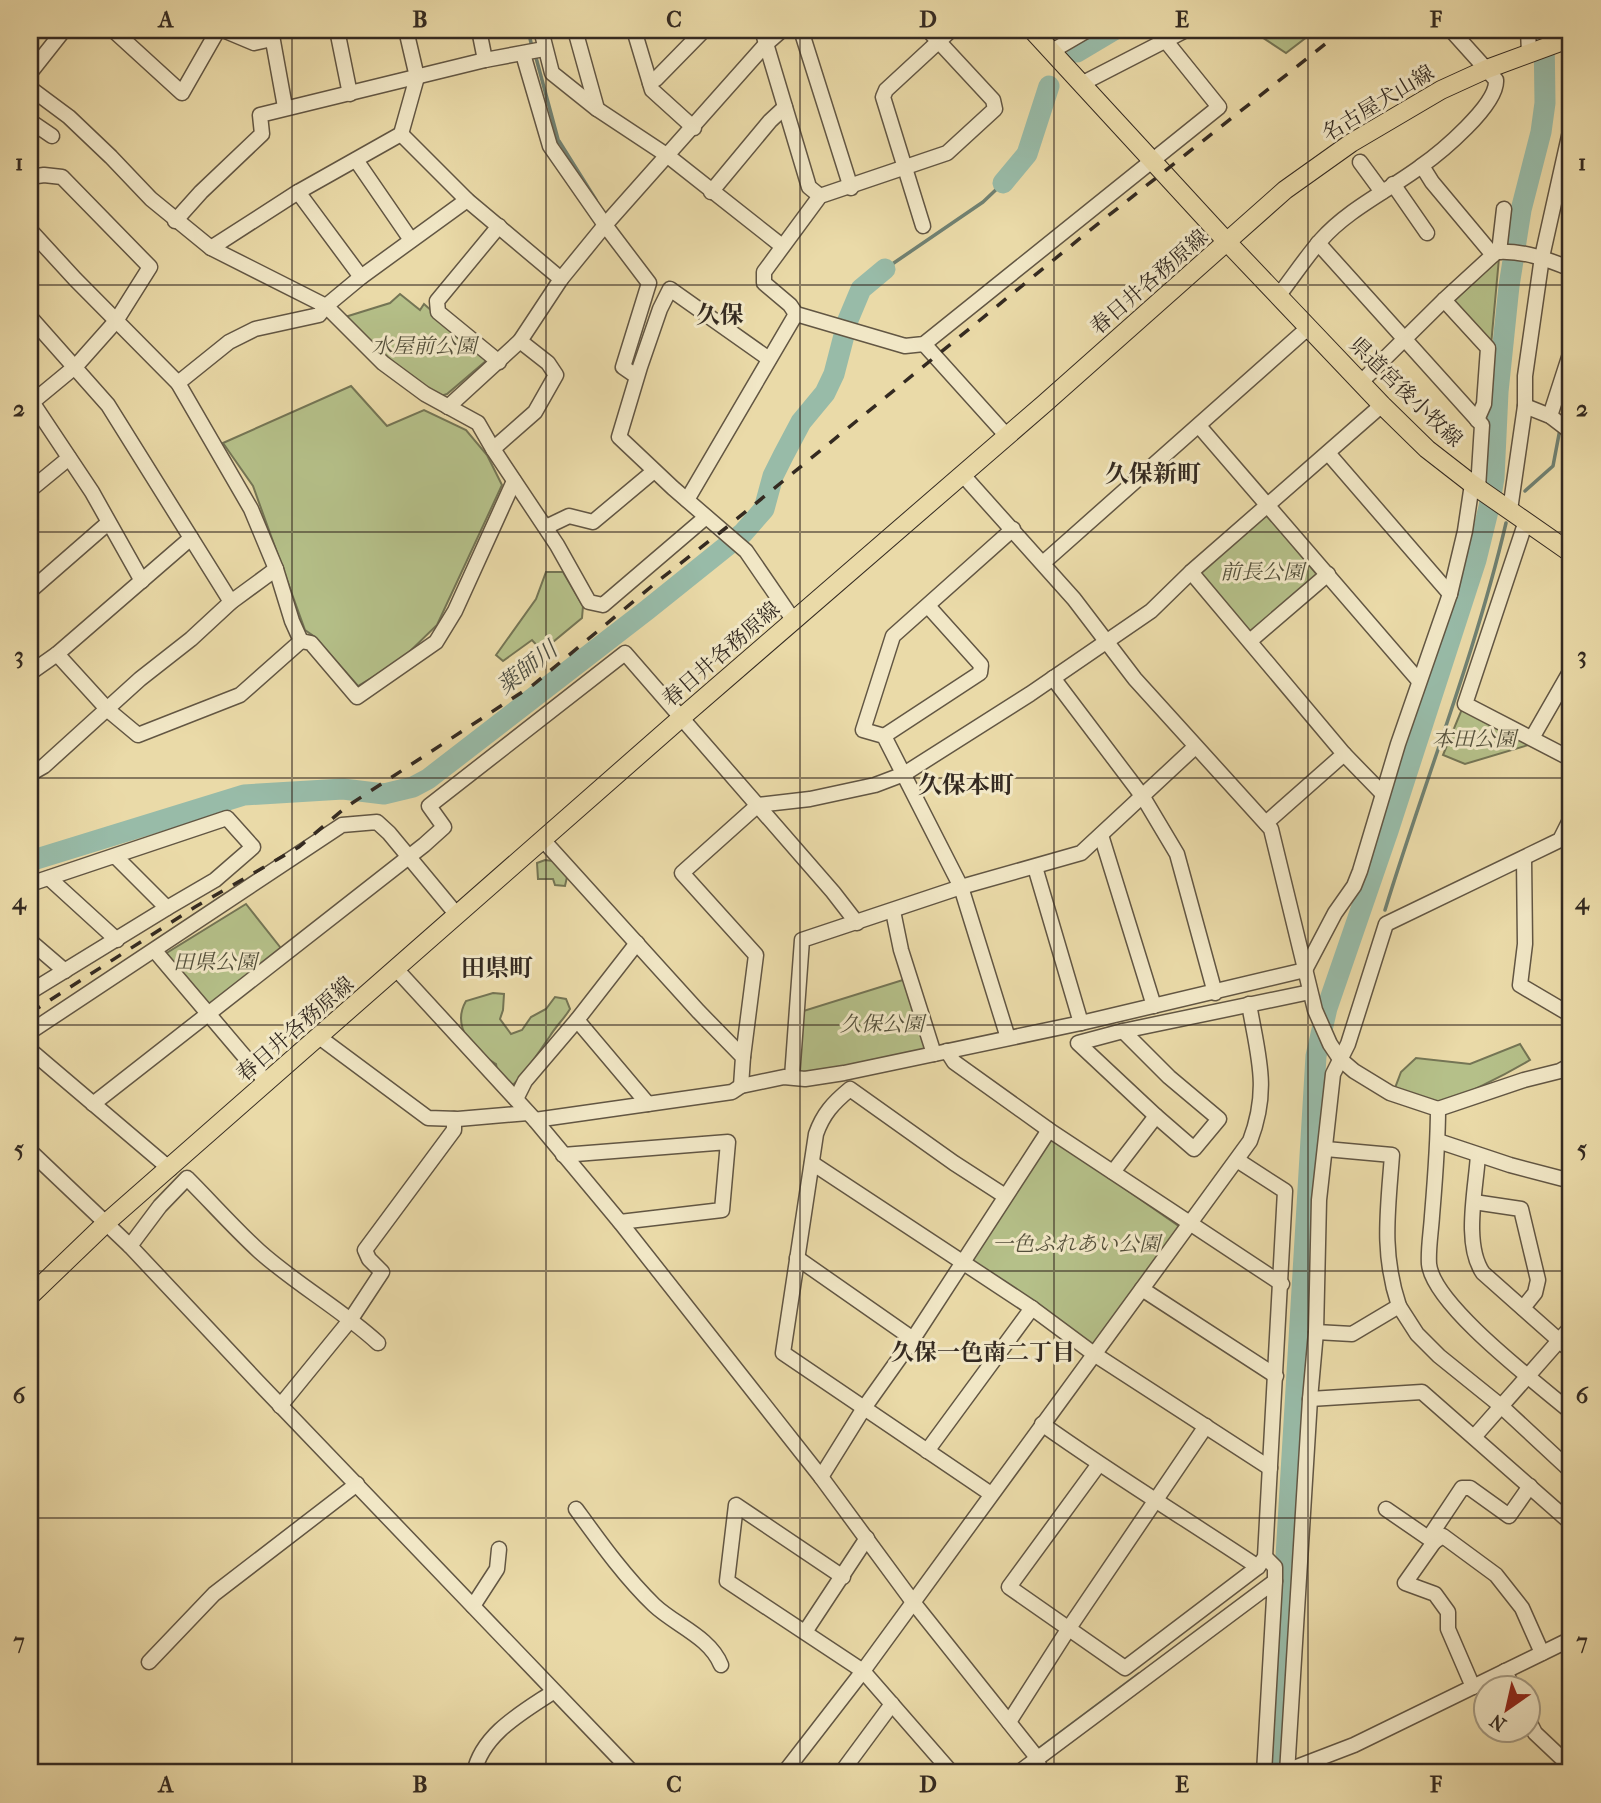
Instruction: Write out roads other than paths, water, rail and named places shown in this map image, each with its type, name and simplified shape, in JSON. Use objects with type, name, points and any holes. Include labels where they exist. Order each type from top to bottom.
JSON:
[{"type":"main road","name":"春日井各務原線","points":[[30,1296],[106,1223],[1228,243],[1032,30]]},
{"type":"main road","name":"名古屋犬山線","points":[[1228,243],[1285,190],[1351,143],[1441,90],[1566,39]]},
{"type":"main road","name":"県道宮後小牧線","points":[[1228,243],[1427,449],[1571,553]]},
{"type":"street","points":[[30,73],[64,30]]},
{"type":"street","points":[[113,30],[182,93],[221,30],[254,43],[271,34],[285,107]]},
{"type":"street","points":[[337,30],[350,94]]},
{"type":"street","points":[[211,248],[298,192],[401,134],[417,77],[406,30]]},
{"type":"street","points":[[479,30],[485,60]]},
{"type":"street","points":[[541,30],[552,73],[597,109],[668,156],[782,246]]},
{"type":"street","points":[[575,30],[597,109]]},
{"type":"street","points":[[634,30],[652,90],[694,128]]},
{"type":"street","points":[[650,83],[704,30]]},
{"type":"street","points":[[448,407],[520,341],[561,279],[605,225],[694,128],[764,37],[782,30]]},
{"type":"street","points":[[801,30],[850,188]]},
{"type":"street","points":[[928,30],[993,100],[995,109],[947,153],[820,196],[764,272],[764,283],[790,305],[796,314],[905,346],[924,344],[1219,107],[1166,40]]},
{"type":"street","points":[[923,226],[883,100],[884,93],[951,30]]},
{"type":"street","points":[[1052,51],[1088,30]]},
{"type":"street","points":[[1083,83],[1186,30]]},
{"type":"street","points":[[1279,295],[1318,243],[1366,202],[1422,166],[1464,129],[1492,98],[1497,88],[1496,80],[1451,30]]},
{"type":"street","points":[[1528,30],[1529,53]]},
{"type":"street","points":[[764,37],[809,187],[820,196]]},
{"type":"street","points":[[175,221],[201,192],[262,134],[260,115],[485,60],[544,49]]},
{"type":"street","points":[[523,54],[550,146],[649,283],[623,367],[636,376]]},
{"type":"street","points":[[30,88],[69,117],[175,221],[211,248],[326,306],[383,363],[425,394],[478,422],[546,527],[589,602],[603,605],[706,517]]},
{"type":"street","points":[[711,192],[769,121],[785,107]]},
{"type":"street","points":[[30,121],[52,136]]},
{"type":"street","points":[[1506,507],[1525,406],[1525,376],[1537,256],[1571,127]]},
{"type":"street","points":[[401,134],[467,200],[561,279]]},
{"type":"street","points":[[356,160],[411,240]]},
{"type":"street","points":[[1360,162],[1427,233]]},
{"type":"street","points":[[1422,166],[1432,182],[1500,253],[1537,256],[1571,269]]},
{"type":"street","points":[[30,177],[44,174],[62,177],[150,267],[116,321],[76,366],[31,403],[92,492],[142,581]]},
{"type":"street","points":[[298,192],[361,277]]},
{"type":"street","points":[[178,383],[229,342],[255,329],[319,314],[361,277],[467,200]]},
{"type":"street","points":[[1361,382],[1444,300],[1500,253],[1504,209]]},
{"type":"street","points":[[499,226],[437,301],[438,312],[499,362]]},
{"type":"street","points":[[30,230],[178,383],[251,509],[276,569],[301,641]]},
{"type":"street","points":[[319,1037],[428,1118],[531,1116],[732,1092],[741,1086],[784,1077],[805,1079],[844,1073],[1081,1023],[1305,970],[1335,913],[1354,886],[1382,793],[1450,594],[1475,486],[1482,425],[1318,243]]},
{"type":"street","points":[[769,359],[670,289],[636,376],[619,437],[746,551],[794,621]]},
{"type":"street","points":[[1444,300],[1488,348],[1484,404],[1477,419]]},
{"type":"street","points":[[687,500],[796,314]]},
{"type":"street","points":[[30,317],[108,405],[231,602]]},
{"type":"street","points":[[1043,564],[1309,327]]},
{"type":"street","points":[[493,449],[535,412],[556,375],[548,363],[520,341]]},
{"type":"street","points":[[924,344],[1006,435]]},
{"type":"street","points":[[1550,416],[1571,351]]},
{"type":"street","points":[[741,1086],[755,955],[682,873],[758,805],[810,799],[874,785],[904,774],[1108,642],[1151,611],[1191,572],[1382,405]]},
{"type":"street","points":[[1525,406],[1550,416],[1571,432]]},
{"type":"street","points":[[1199,426],[1419,681]]},
{"type":"street","points":[[1328,453],[1450,594]]},
{"type":"street","points":[[30,490],[69,458]]},
{"type":"street","points":[[546,527],[569,516],[593,522],[654,471]]},
{"type":"street","points":[[962,474],[1043,564],[1135,679],[1271,829],[1310,992],[1319,1022],[1340,1059],[1390,1093],[1406,1101],[1438,1109],[1524,1080],[1560,1071],[1571,1065]]},
{"type":"street","points":[[301,641],[311,643],[358,697],[436,642],[455,611],[514,481]]},
{"type":"street","points":[[1526,521],[1465,704],[1571,759]]},
{"type":"street","points":[[30,591],[108,523]]},
{"type":"street","points":[[1008,1038],[961,887],[884,736],[863,730],[892,636],[1013,529]]},
{"type":"street","points":[[30,673],[57,654],[191,538]]},
{"type":"street","points":[[30,774],[44,766],[140,679],[191,639],[231,602],[276,569]]},
{"type":"street","points":[[1191,572],[1344,754],[1382,793]]},
{"type":"street","points":[[1250,641],[1328,574]]},
{"type":"street","points":[[884,736],[980,673],[981,665],[928,606]]},
{"type":"street","points":[[57,654],[108,710],[138,735],[240,695],[301,641]]},
{"type":"street","points":[[93,1104],[444,827],[429,806],[625,653],[857,923]]},
{"type":"street","points":[[1532,738],[1571,670]]},
{"type":"street","points":[[1053,678],[1143,797],[1177,853],[1215,993]]},
{"type":"street","points":[[792,1077],[802,940],[961,887],[1081,853],[1195,747]]},
{"type":"street","points":[[1266,823],[1344,754]]},
{"type":"street","points":[[30,884],[227,818],[253,847],[215,880],[30,992]]},
{"type":"street","points":[[1472,1687],[1354,1745],[1284,1772],[1316,1332],[1319,1200],[1332,1074],[1348,1044],[1386,924],[1524,858],[1566,843],[1571,818]]},
{"type":"street","points":[[30,1032],[342,825],[377,822],[457,915]]},
{"type":"street","points":[[1101,835],[1154,1006]]},
{"type":"street","points":[[543,839],[743,1057]]},
{"type":"street","points":[[115,856],[167,908]]},
{"type":"street","points":[[1524,858],[1525,944],[1520,985],[1571,1015]]},
{"type":"street","points":[[1035,867],[1081,1023]]},
{"type":"street","points":[[49,878],[117,940]]},
{"type":"street","points":[[893,911],[901,950],[940,1052],[1049,1130],[1282,1284]]},
{"type":"street","points":[[30,941],[65,971]]},
{"type":"street","points":[[516,1099],[525,1081],[577,1020],[636,943]]},
{"type":"street","points":[[155,951],[267,1083]]},
{"type":"street","points":[[397,970],[516,1099],[620,1222],[1009,1722],[1036,1759],[1042,1773]]},
{"type":"street","points":[[1123,1031],[1169,1077],[1219,1119],[1194,1149],[1078,1043],[1123,1031],[1310,992]]},
{"type":"street","points":[[783,1773],[863,1671],[1237,1160],[1254,1130],[1262,1094],[1249,1004]]},
{"type":"street","points":[[577,1020],[648,1104]]},
{"type":"street","points":[[30,1050],[170,1169]]},
{"type":"street","points":[[991,1494],[783,1353],[816,1134],[822,1118],[833,1102],[850,1089],[1005,1196]]},
{"type":"street","points":[[1438,1109],[1429,1263],[1434,1283],[1448,1303],[1465,1320],[1571,1412]]},
{"type":"street","points":[[1113,1172],[1156,1116]]},
{"type":"street","points":[[280,1406],[352,1319],[382,1272],[369,1259],[365,1250],[454,1130],[454,1119]]},
{"type":"street","points":[[821,1477],[1049,1130]]},
{"type":"street","points":[[1438,1141],[1571,1181]]},
{"type":"street","points":[[564,1155],[728,1142],[722,1210],[620,1222]]},
{"type":"street","points":[[1326,1149],[1392,1155],[1385,1238],[1391,1282],[1399,1306],[1418,1334],[1439,1356],[1501,1406],[1571,1471]]},
{"type":"street","points":[[30,1151],[130,1246],[633,1773]]},
{"type":"street","points":[[1478,1154],[1472,1239],[1475,1262],[1483,1273],[1571,1351]]},
{"type":"street","points":[[1237,1160],[1286,1191],[1270,1468],[1264,1773]]},
{"type":"street","points":[[812,1163],[961,1264],[1032,1308],[1094,1354],[1270,1468]]},
{"type":"street","points":[[130,1246],[160,1206],[187,1178],[259,1251],[310,1292],[352,1319],[377,1343]]},
{"type":"street","points":[[1475,1202],[1521,1209],[1538,1280],[1535,1293],[1523,1308]]},
{"type":"street","points":[[797,1258],[913,1339]]},
{"type":"street","points":[[1142,1289],[1276,1377]]},
{"type":"street","points":[[1316,1332],[1352,1334],[1399,1306]]},
{"type":"street","points":[[927,1451],[1032,1308]]},
{"type":"street","points":[[1474,1437],[1571,1327]]},
{"type":"street","points":[[1310,1399],[1422,1392],[1571,1523]]},
{"type":"street","points":[[1042,1424],[1098,1464],[1269,1570]]},
{"type":"street","points":[[1009,1722],[1069,1628],[1206,1426]]},
{"type":"street","points":[[1098,1464],[1009,1587],[1125,1668],[1269,1570]]},
{"type":"street","points":[[149,1662],[214,1594],[356,1484]]},
{"type":"street","points":[[1434,1542],[1432,1533],[1462,1488],[1470,1488],[1509,1516],[1530,1486]]},
{"type":"street","points":[[843,1577],[736,1505],[727,1581],[863,1671],[952,1773]]},
{"type":"street","points":[[576,1509],[614,1561],[649,1600],[716,1652],[721,1665]]},
{"type":"street","points":[[1386,1509],[1434,1542]]},
{"type":"street","points":[[1472,1685],[1448,1629],[1448,1612],[1435,1594],[1405,1583],[1434,1542],[1443,1536],[1496,1575],[1522,1608],[1542,1653]]},
{"type":"street","points":[[805,1632],[867,1538]]},
{"type":"street","points":[[473,1606],[497,1569],[499,1549]]},
{"type":"street","points":[[1018,1773],[1269,1570]]},
{"type":"street","points":[[1499,1674],[1571,1639]]},
{"type":"street","points":[[474,1773],[476,1762],[483,1750],[505,1725],[553,1692]]},
{"type":"street","points":[[841,1773],[892,1704]]},
{"type":"street","points":[[1542,1740],[1571,1767]]},
{"type":"waterway","points":[[528,30],[532,47]]},
{"type":"waterway","name":"薬師川","points":[[1077,52],[1114,30]]},
{"type":"waterway","points":[[1273,1773],[1316,1056],[1327,1008],[1476,560],[1489,507],[1494,478],[1498,392],[1509,286],[1521,210],[1541,132],[1545,103],[1544,30]]},
{"type":"waterway","points":[[535,54],[559,143],[596,200]]},
{"type":"waterway","name":"薬師川","points":[[1003,183],[1027,154],[1049,86]]},
{"type":"waterway","points":[[885,269],[983,202],[1003,183]]},
{"type":"waterway","name":"薬師川","points":[[30,861],[244,795],[343,789],[384,794],[413,787],[428,779],[743,533],[764,509],[773,476],[801,422],[825,393],[834,374],[848,320],[861,289],[885,269]]},
{"type":"waterway","points":[[1562,418],[1571,389]]},
{"type":"waterway","points":[[1525,491],[1553,466],[1560,429]]},
{"type":"waterway","points":[[1385,910],[1465,669],[1506,523]]},
{"type":"waterway","points":[[1036,1751],[1139,1674]]},
{"type":"waterway","points":[[1007,1773],[1016,1766]]},
{"type":"railway","points":[[30,1013],[195,907],[299,847],[346,807],[533,685],[1089,231],[1343,30]]},
{"type":"district","name":"久保","points":[[720,315]]},
{"type":"district","name":"久保新町","points":[[1153,474]]},
{"type":"district","name":"久保本町","points":[[966,785]]},
{"type":"district","name":"田県町","points":[[497,968]]},
{"type":"district","name":"久保一色南二丁目","points":[[983,1352]]},
{"type":"park label","name":"水屋前公園","points":[[424,346]]},
{"type":"park label","name":"前長公園","points":[[1262,572]]},
{"type":"park label","name":"本田公園","points":[[1474,739]]},
{"type":"park label","name":"田県公園","points":[[215,962]]},
{"type":"park label","name":"久保公園","points":[[882,1024]]},
{"type":"park label","name":"一色ふれあい公園","points":[[1076,1244]]}]
